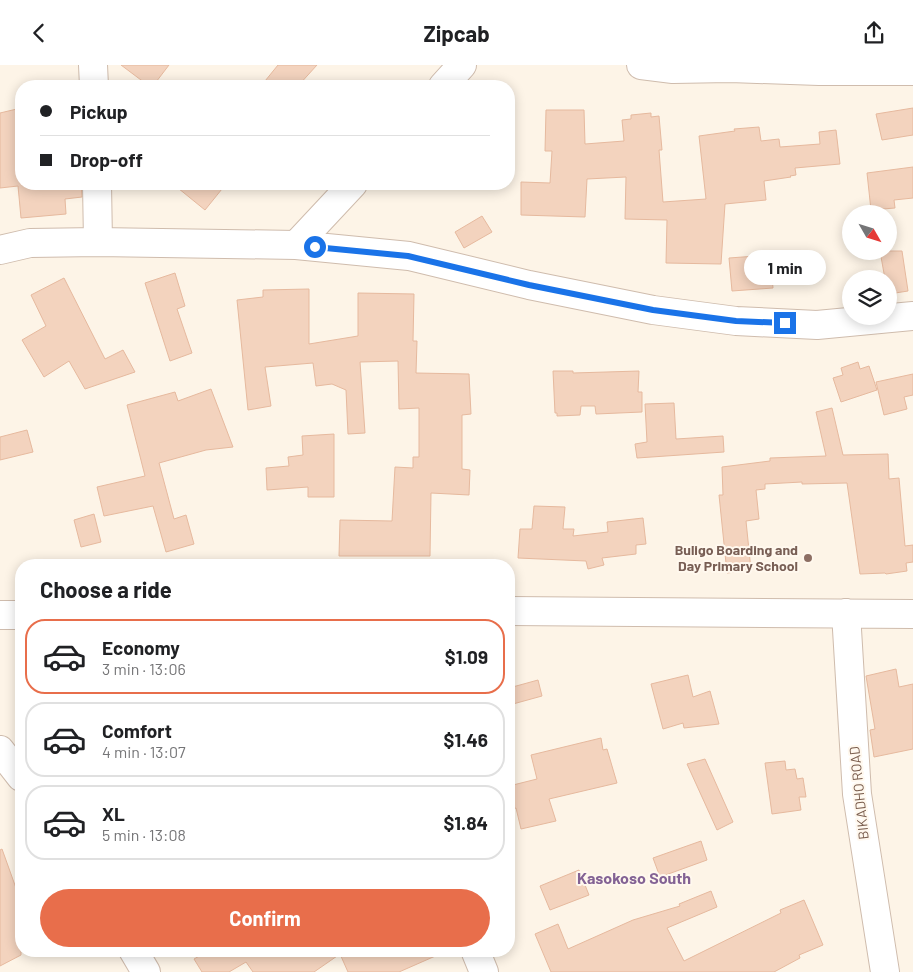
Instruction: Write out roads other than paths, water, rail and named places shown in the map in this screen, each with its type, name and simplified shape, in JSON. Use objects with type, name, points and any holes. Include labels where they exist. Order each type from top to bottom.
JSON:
[{"type":"street","points":[[93,65],[94,80]]},
{"type":"street","points":[[448,80],[462,65]]},
{"type":"street","points":[[641,65],[673,69],[913,71]]},
{"type":"street","points":[[97,190],[98,242]]},
{"type":"street","points":[[296,245],[347,190]]},
{"type":"street","points":[[0,250],[30,243],[98,242],[296,245],[408,256],[529,285],[634,306],[736,321],[817,325],[913,317]]},
{"type":"street","points":[[515,611],[913,614]]},
{"type":"street","name":"BIKADHO ROAD","points":[[846,613],[857,794],[885,972]]},
{"type":"street","points":[[0,615],[15,615]]},
{"type":"street","points":[[0,750],[15,769]]},
{"type":"street","points":[[137,957],[146,972]]},
{"type":"street","points":[[478,957],[484,972]]},
{"type":"place","name":"Buligo Boarding and Day Primary School","points":[[808,558]]},
{"type":"district","name":"Kasokoso South","points":[[634,878]]}]
